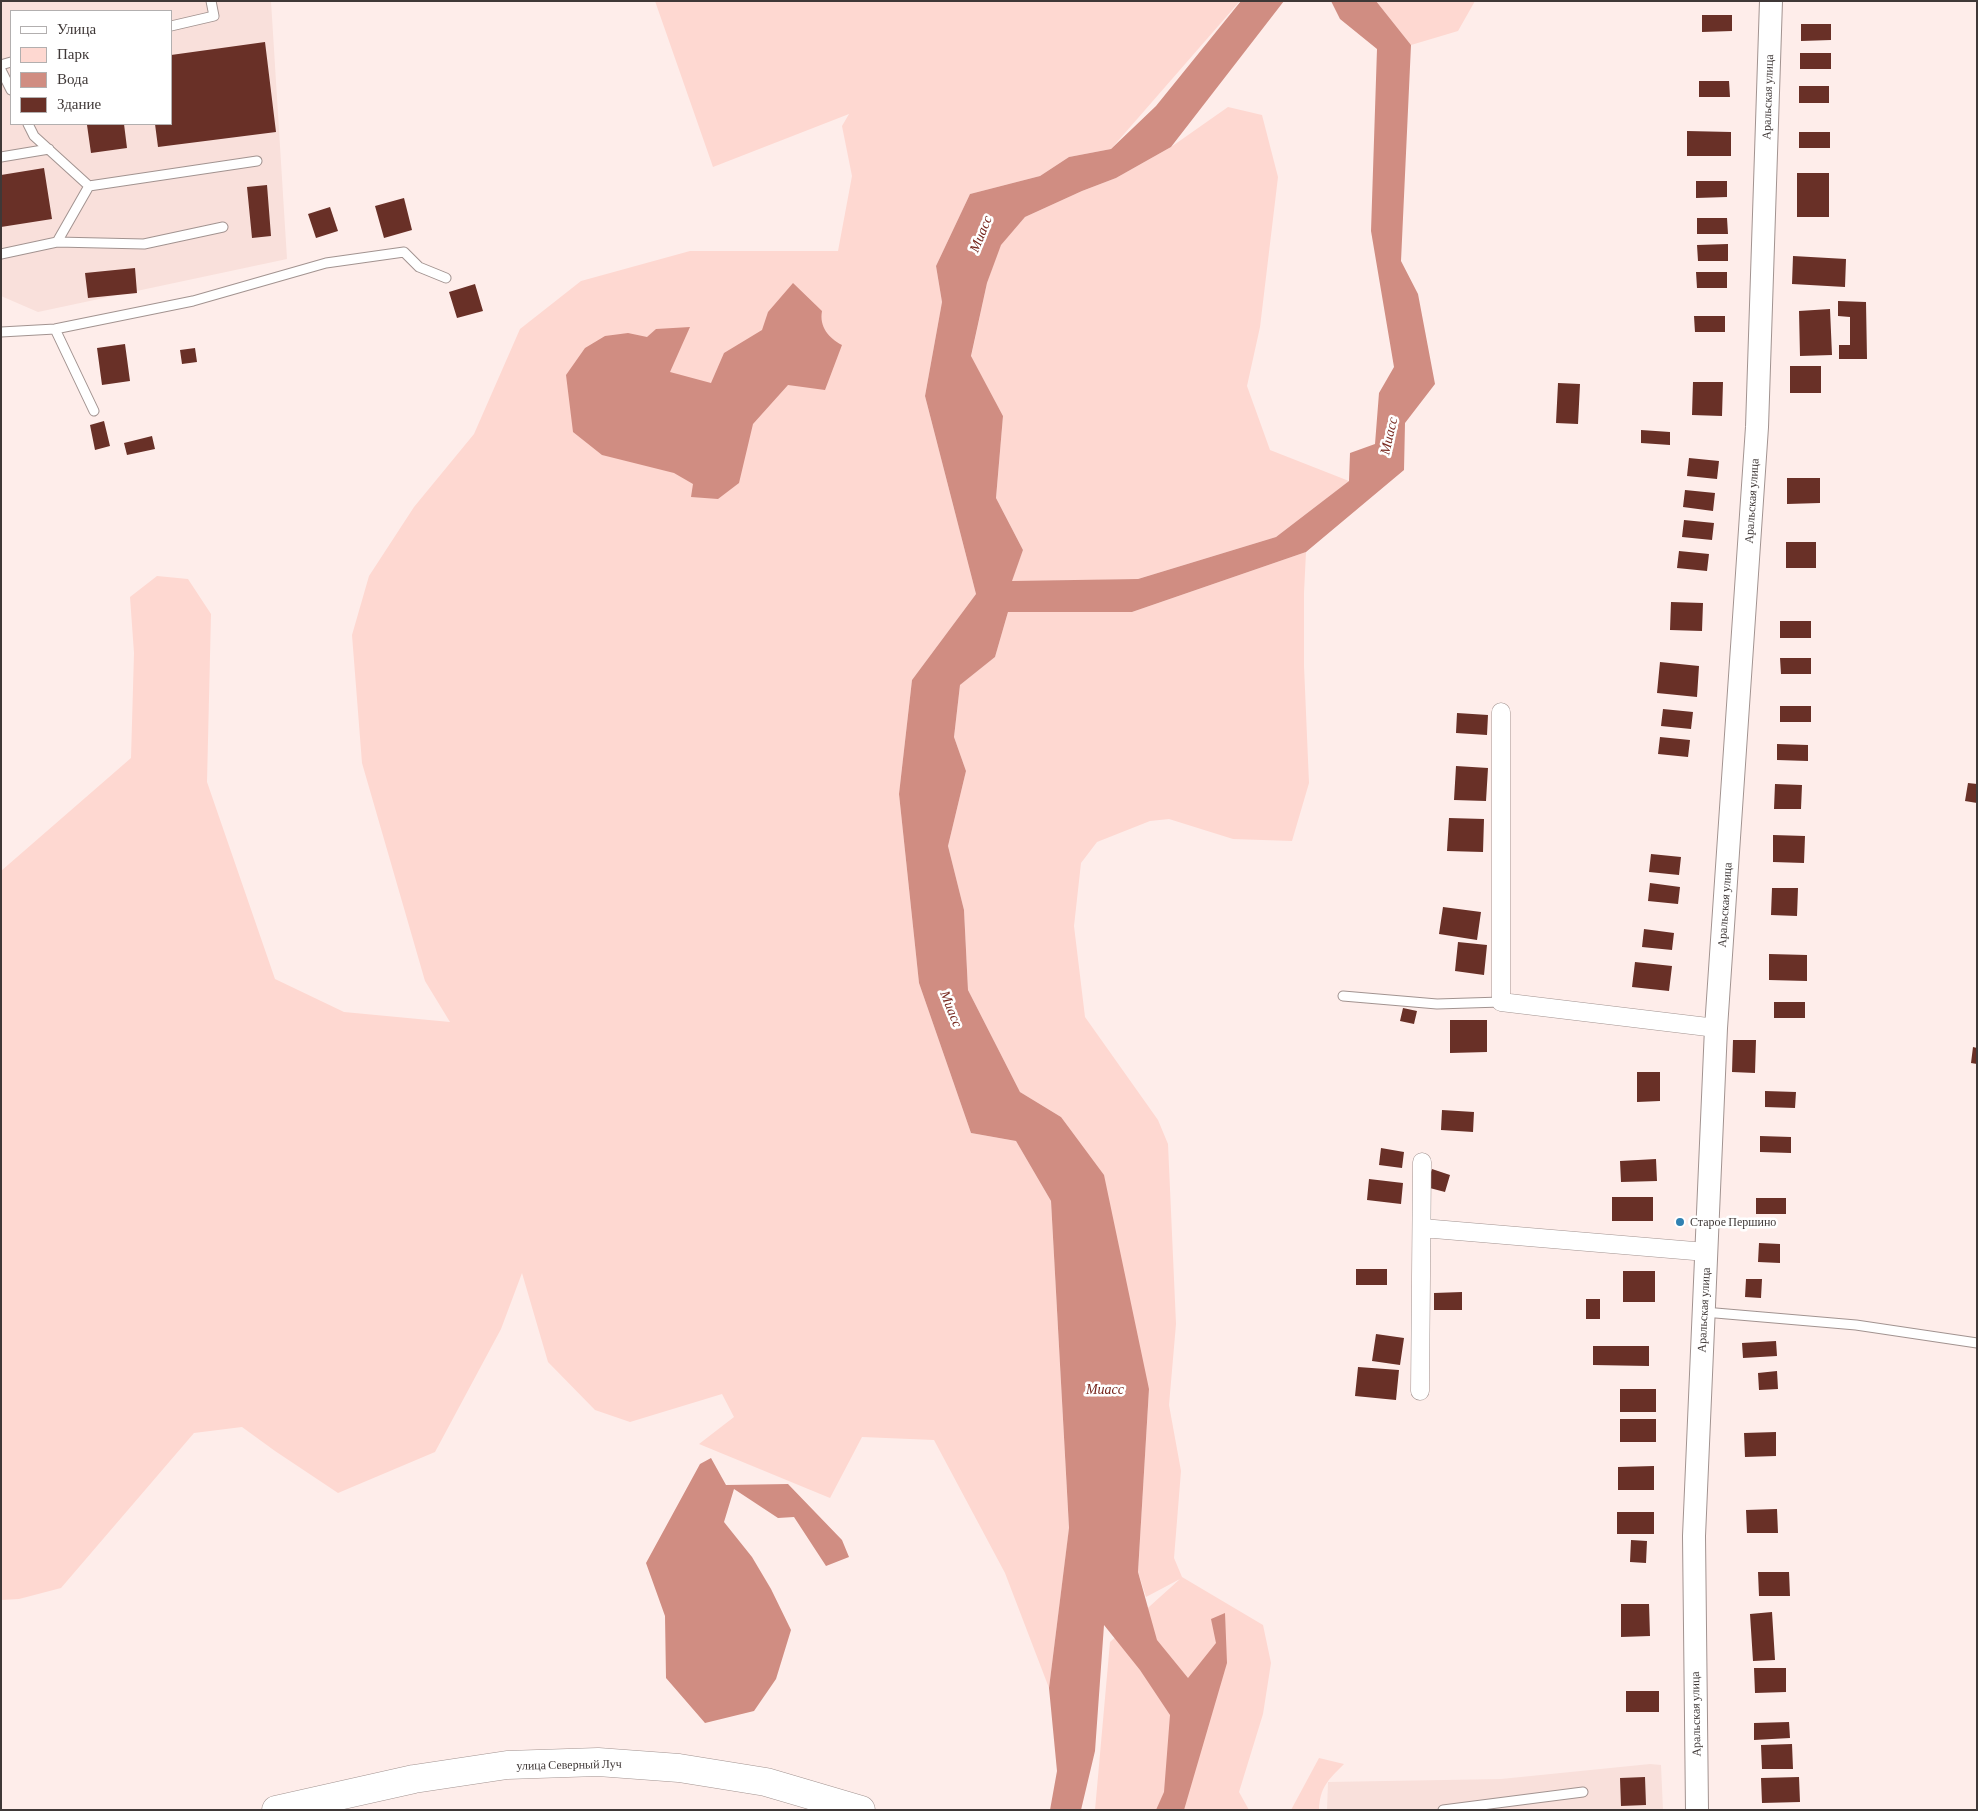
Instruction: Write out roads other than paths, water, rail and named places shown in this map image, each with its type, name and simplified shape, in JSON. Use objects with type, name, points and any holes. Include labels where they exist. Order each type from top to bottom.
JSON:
[{"type":"main road","name":"улица Северный Луч","points":[[276,1810],[414,1779],[507,1765],[598,1762],[680,1768],[766,1782],[861,1810]]},
{"type":"street","name":"Аральская улица","points":[[1697,1810],[1694,1536],[1716,1028],[1757,427],[1771,1]]},
{"type":"street","points":[[1501,712],[1501,1002],[1716,1028]]},
{"type":"street","points":[[1420,1391],[1422,1162]]},
{"type":"street","points":[[1422,1228],[1706,1252]]},
{"type":"lane","points":[[172,26],[214,16],[210,1]]},
{"type":"lane","points":[[1,70],[10,88]]},
{"type":"lane","points":[[28,125],[34,136],[89,186]]},
{"type":"lane","points":[[1,157],[49,149]]},
{"type":"lane","points":[[89,186],[257,161]]},
{"type":"lane","points":[[57,242],[89,186]]},
{"type":"lane","points":[[1,254],[57,242],[144,244],[223,227]]},
{"type":"lane","points":[[1,332],[55,329],[193,301],[326,263],[404,252],[419,267],[446,278]]},
{"type":"lane","points":[[55,329],[94,411]]},
{"type":"lane","points":[[1343,996],[1437,1004],[1501,1002]]},
{"type":"lane","points":[[1704,1312],[1856,1326],[1977,1343]]},
{"type":"lane","points":[[1443,1810],[1583,1792]]},
{"type":"water","name":"Миасс","points":[[1241,1],[1284,1],[1171,147],[1116,178],[1025,217],[1001,245],[987,283],[971,356],[1003,416],[996,498],[1023,550],[1012,581],[1138,579],[1276,537],[1349,481],[1350,453],[1375,444],[1379,393],[1394,367],[1371,231],[1377,49],[1340,19],[1331,1],[1376,1],[1411,45],[1401,261],[1418,294],[1435,384],[1405,423],[1404,470],[1306,552],[1132,612],[1008,612],[995,657],[960,685],[954,737],[966,771],[948,846],[964,910],[968,990],[1020,1092],[1061,1117],[1104,1175],[1149,1389],[1138,1572],[1157,1640],[1188,1678],[1216,1643],[1211,1619],[1225,1613],[1227,1663],[1184,1810],[1156,1810],[1164,1792],[1170,1715],[1140,1670],[1104,1625],[1095,1751],[1081,1810],[1050,1810],[1057,1771],[1049,1688],[1069,1528],[1051,1201],[1016,1141],[971,1133],[919,983],[899,794],[912,680],[976,594],[925,396],[942,302],[936,266],[970,194],[1040,176],[1069,157],[1111,149],[1156,106]]},
{"type":"water","points":[[793,283],[822,311],[822,322],[826,331],[842,345],[825,390],[788,385],[753,424],[739,483],[718,499],[691,497],[693,484],[674,473],[602,455],[573,432],[566,375],[585,348],[605,336],[628,333],[647,337],[656,329],[690,327],[670,372],[711,383],[724,353],[762,330],[768,312]]},
{"type":"water","points":[[711,1458],[726,1485],[788,1484],[842,1540],[849,1557],[826,1566],[794,1517],[778,1518],[734,1489],[724,1522],[752,1557],[771,1589],[791,1630],[776,1679],[754,1711],[705,1723],[666,1678],[665,1616],[646,1563],[700,1464]]},
{"type":"place","name":"Старое Першино","points":[[1680,1222]]}]
